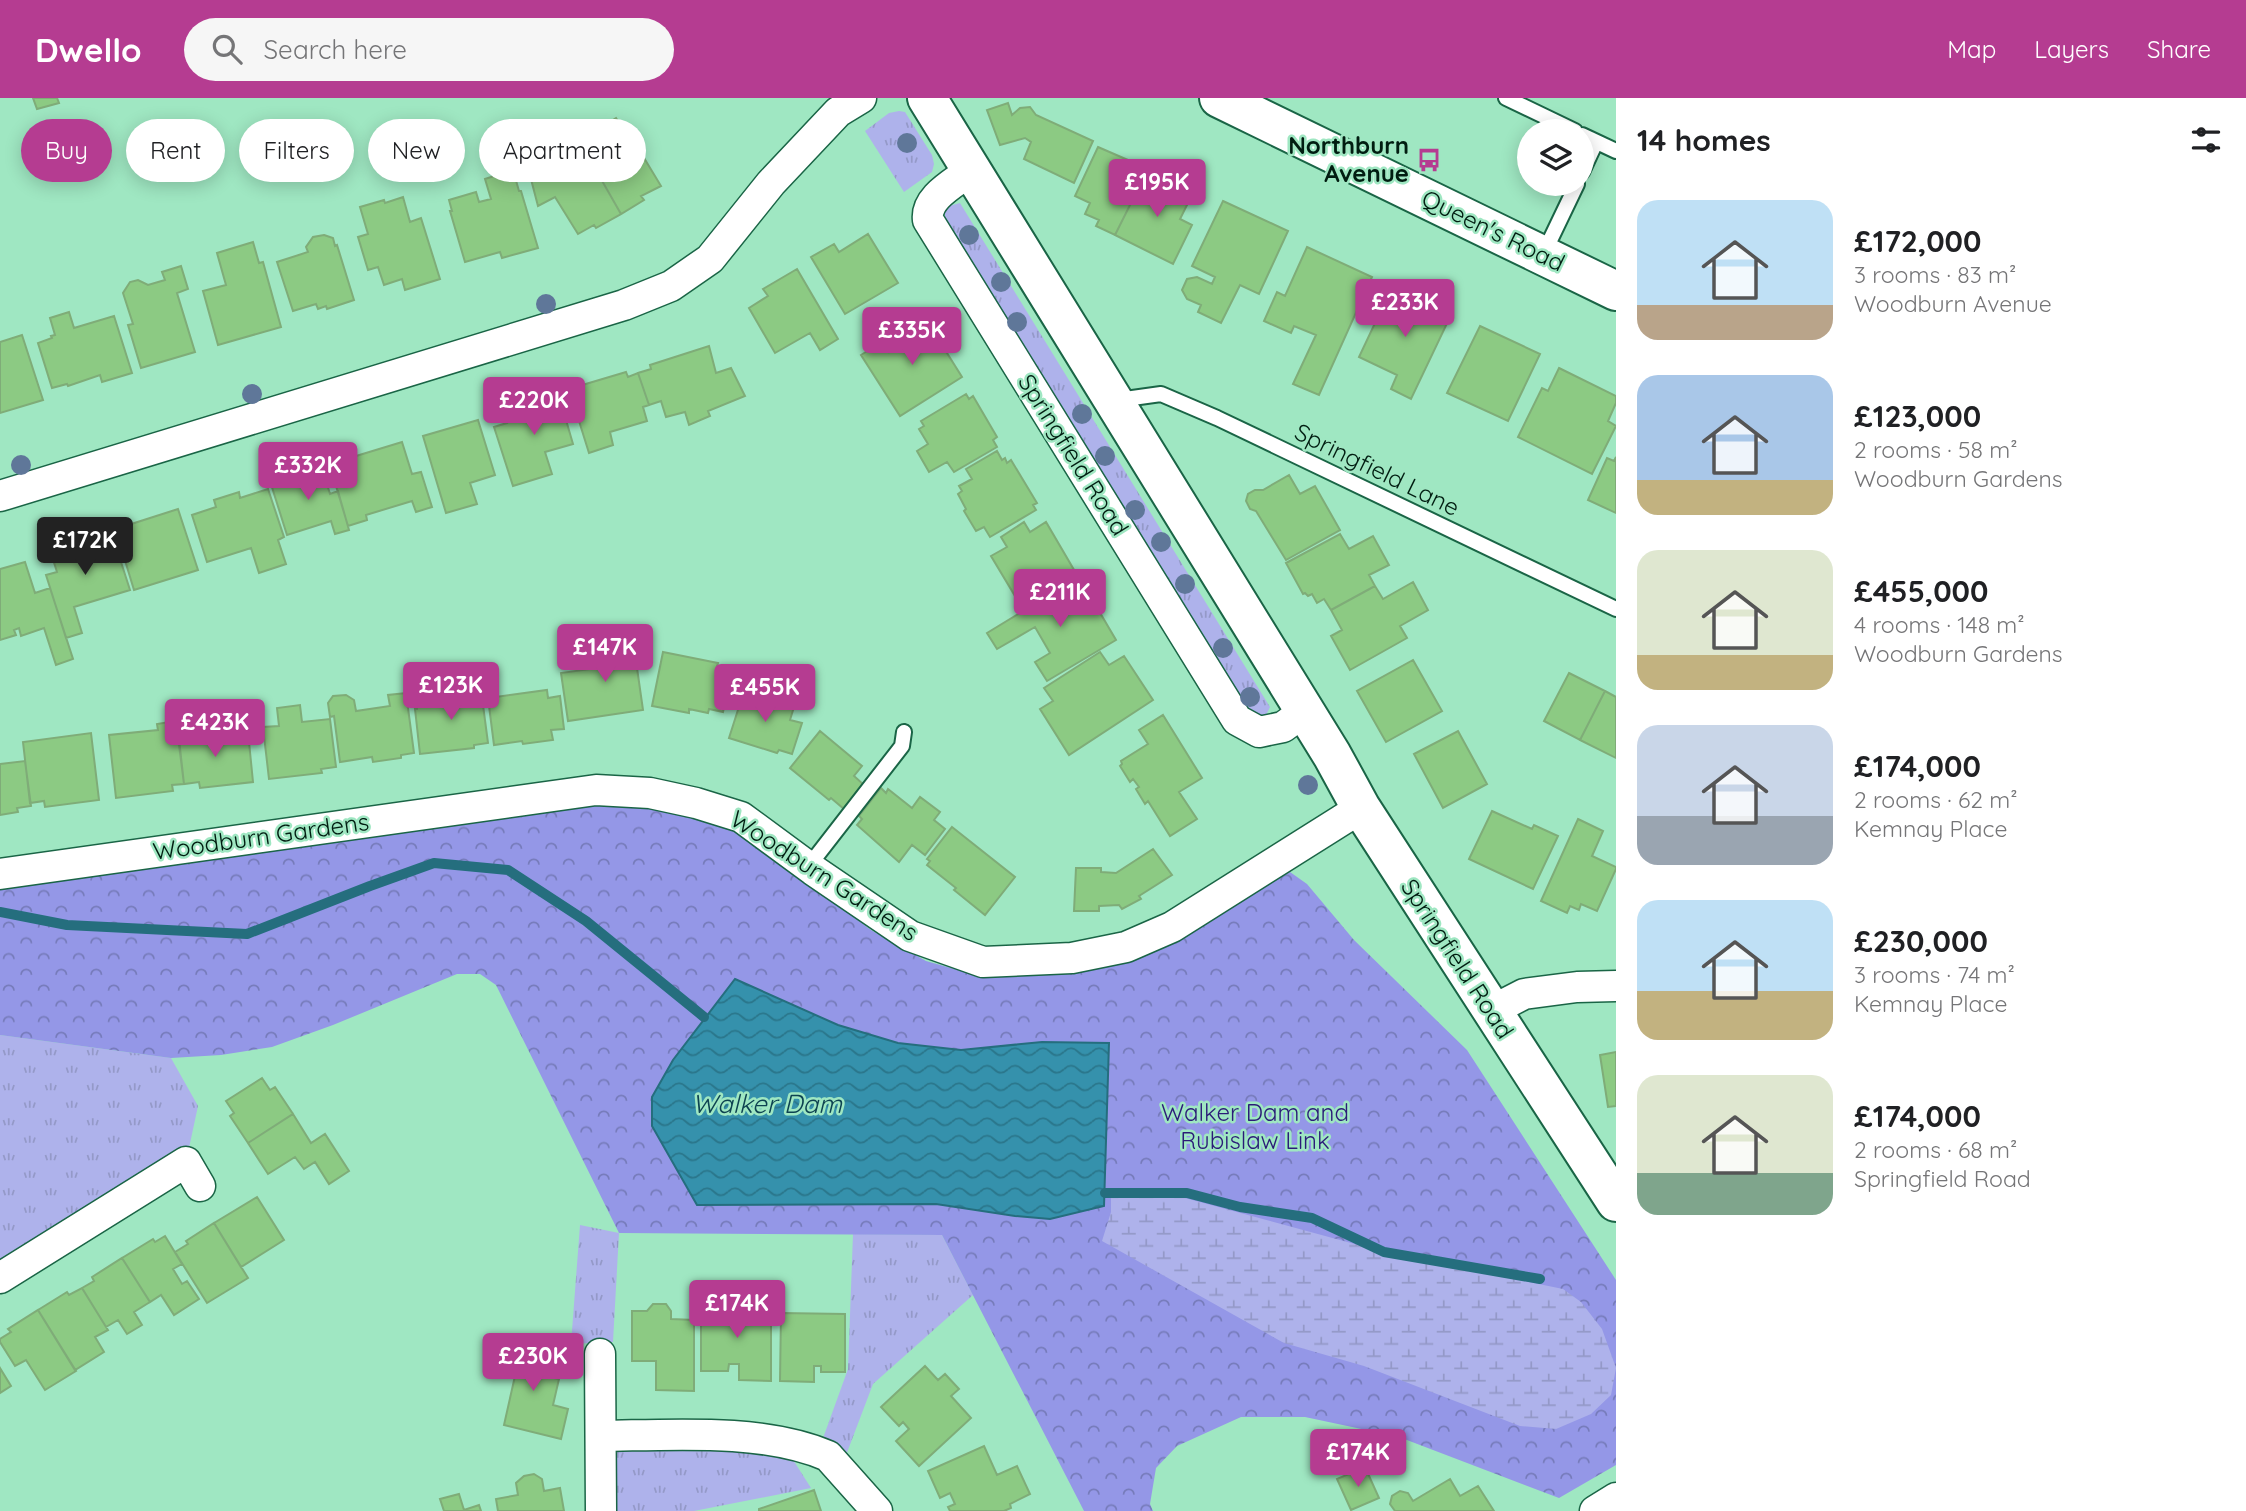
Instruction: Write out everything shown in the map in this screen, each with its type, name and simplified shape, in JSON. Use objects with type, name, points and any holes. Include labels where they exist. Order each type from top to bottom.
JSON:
[{"type":"street","points":[[0,496],[624,305],[671,286],[710,259],[771,183],[838,112],[861,98]]},
{"type":"street","name":"Springfield Road","points":[[927,98],[1305,711],[1361,807],[1616,1202]]},
{"type":"street","name":"Queen's Road","points":[[1219,98],[1260,107],[1543,256],[1616,291]]},
{"type":"street","name":"Springfield Road","points":[[971,170],[931,202],[927,210],[928,220],[1237,720],[1259,732],[1283,727],[1305,711]]},
{"type":"street","name":"Woodburn Gardens","points":[[0,874],[596,790],[650,793],[741,817],[808,867],[910,936],[983,962],[1072,958],[1126,947],[1172,927],[1361,807]]},
{"type":"street","points":[[1491,1012],[1524,994],[1577,987],[1616,986]]},
{"type":"street","points":[[0,1278],[186,1162],[200,1186]]},
{"type":"street","points":[[600,1354],[601,1511]]},
{"type":"street","points":[[602,1436],[719,1435],[818,1452],[828,1456],[877,1511]]},
{"type":"street","points":[[1595,1511],[1616,1498]]},
{"type":"lane","points":[[1506,98],[1550,119]]},
{"type":"lane","points":[[1594,146],[1596,142],[1616,151]]},
{"type":"lane","points":[[1543,256],[1571,196]]},
{"type":"lane","name":"Springfield Lane","points":[[1113,400],[1161,394],[1217,418],[1616,610]]},
{"type":"lane","points":[[808,867],[902,746],[904,732]]},
{"type":"green space","points":[[905,112],[932,155],[934,164],[932,172],[904,192],[865,131],[889,113]]},
{"type":"green space","points":[[960,203],[1270,707],[1264,719],[1249,714],[945,217],[949,206]]},
{"type":"green space","name":"Walker Dam and Rubislaw Link","points":[[599,804],[658,807],[743,833],[871,930],[926,961],[983,977],[1115,965],[1142,957],[1290,872],[1307,884],[1354,940],[1467,1050],[1616,1280],[1616,1465],[1559,1498],[1399,1437],[1305,1417],[1241,1417],[1177,1446],[1156,1468],[1150,1504],[1153,1511],[1084,1511],[942,1235],[619,1233],[496,985],[480,974],[457,974],[272,1047],[221,1055],[171,1058],[0,1035],[0,889]]},
{"type":"green space","points":[[0,1035],[171,1058],[198,1106],[186,1162],[0,1278]]},
{"type":"green space","points":[[1111,1196],[1185,1198],[1384,1252],[1563,1289],[1581,1302],[1602,1329],[1616,1368],[1611,1395],[1591,1414],[1556,1429],[1520,1426],[1364,1366],[1284,1343],[1102,1241],[1111,1212]]},
{"type":"green space","points":[[580,1225],[619,1233],[613,1342],[571,1344]]},
{"type":"green space","points":[[853,1234],[942,1235],[973,1295],[873,1384],[840,1471],[818,1452],[848,1369]]},
{"type":"green space","points":[[602,1436],[783,1444],[811,1488],[694,1511],[601,1511]]},
{"type":"water","name":"Walker Dam","points":[[735,979],[838,1025],[898,1043],[961,1050],[1042,1042],[1109,1043],[1104,1206],[1050,1219],[936,1204],[697,1205],[652,1126],[652,1097],[673,1060]]},
{"type":"building","points":[[33,98],[57,98],[59,103],[37,109]]},
{"type":"building","points":[[1008,103],[1012,115],[1020,108],[1030,107],[1036,115],[1093,141],[1074,183],[1024,159],[1031,142],[1025,138],[1000,145],[987,110]]},
{"type":"building","points":[[1098,147],[1128,160],[1126,163],[1134,167],[1131,174],[1143,179],[1115,235],[1096,226],[1099,220],[1085,214],[1090,203],[1075,196]]},
{"type":"building","points":[[646,161],[661,186],[641,196],[644,200],[621,214],[603,182],[646,182]]},
{"type":"building","points":[[1154,178],[1163,182],[1165,179],[1193,193],[1180,219],[1192,225],[1173,264],[1115,235],[1143,179],[1151,183]]},
{"type":"building","points":[[486,182],[516,182],[538,248],[502,258],[500,252],[465,262],[449,200],[476,192],[479,202],[491,199]]},
{"type":"building","points":[[532,182],[603,182],[621,214],[596,228],[594,225],[578,234],[555,197],[538,206]]},
{"type":"building","points":[[403,197],[410,222],[421,218],[440,279],[405,290],[402,279],[384,285],[378,267],[368,270],[358,237],[368,234],[360,207]]},
{"type":"building","points":[[1223,201],[1288,231],[1259,294],[1240,285],[1221,323],[1198,312],[1201,305],[1187,299],[1182,290],[1187,279],[1197,277],[1212,284],[1215,277],[1192,266]]},
{"type":"building","points":[[868,234],[898,283],[845,314],[811,257],[834,244],[839,252]]},
{"type":"building","points":[[324,235],[333,238],[335,246],[337,245],[354,300],[327,309],[326,306],[318,309],[316,304],[293,311],[277,262],[308,252],[306,247],[313,237]]},
{"type":"building","points":[[253,242],[259,263],[263,262],[281,327],[218,345],[203,291],[226,285],[217,253]]},
{"type":"building","points":[[1307,247],[1372,277],[1319,395],[1293,384],[1316,335],[1294,326],[1291,333],[1264,321],[1277,292],[1285,296]]},
{"type":"building","points":[[181,266],[188,289],[177,293],[195,352],[141,368],[128,325],[133,324],[123,293],[130,282],[138,280],[148,285],[165,280],[162,272]]},
{"type":"building","points":[[797,269],[838,339],[820,350],[810,333],[775,353],[749,308],[768,296],[763,289]]},
{"type":"building","points":[[1392,287],[1451,315],[1411,399],[1391,389],[1397,375],[1359,357]]},
{"type":"building","points":[[69,312],[74,328],[114,316],[132,373],[102,382],[100,375],[68,386],[67,384],[52,388],[38,343],[55,335],[50,318]]},
{"type":"building","points":[[912,322],[919,334],[930,326],[962,377],[900,416],[861,355],[882,342],[889,352],[893,349],[887,338]]},
{"type":"building","points":[[1480,326],[1540,354],[1508,421],[1447,393]]},
{"type":"building","points":[[22,335],[43,400],[0,413],[0,342]]},
{"type":"building","points":[[709,346],[716,373],[731,368],[745,396],[708,411],[710,416],[689,425],[685,412],[666,417],[661,401],[649,405],[638,373],[651,369],[650,365]]},
{"type":"building","points":[[1559,368],[1616,396],[1616,403],[1608,421],[1616,426],[1592,474],[1518,437],[1542,388],[1548,391]]},
{"type":"building","points":[[626,372],[628,377],[638,373],[649,405],[643,407],[647,421],[610,432],[613,445],[589,453],[569,389]]},
{"type":"building","points":[[966,394],[969,399],[973,396],[997,437],[993,440],[997,447],[954,472],[947,462],[929,472],[917,451],[928,444],[919,429],[924,426],[921,421]]},
{"type":"building","points":[[559,395],[560,399],[566,396],[573,418],[566,420],[573,444],[545,452],[552,474],[513,486],[494,427],[507,423],[503,412]]},
{"type":"building","points":[[478,420],[495,475],[470,483],[477,504],[446,513],[423,436]]},
{"type":"building","points":[[402,442],[412,474],[421,472],[432,507],[416,512],[412,501],[366,515],[367,520],[348,526],[336,486],[349,482],[343,460]]},
{"type":"building","points":[[997,451],[1002,460],[1005,458],[1007,463],[1011,460],[1037,503],[1033,505],[1036,510],[990,537],[984,527],[976,531],[958,494],[962,491],[959,486],[972,479],[966,469]]},
{"type":"building","points":[[1616,457],[1616,513],[1588,500],[1607,458],[1614,461]]},
{"type":"building","points":[[321,465],[330,494],[338,491],[349,530],[335,534],[331,521],[287,535],[270,481]]},
{"type":"building","points":[[1289,475],[1300,494],[1315,486],[1340,530],[1286,560],[1256,511],[1250,509],[1246,501],[1248,494],[1263,490]]},
{"type":"building","points":[[268,489],[284,537],[278,540],[286,564],[259,573],[251,548],[207,562],[192,515],[216,507],[214,500],[239,492],[240,498]]},
{"type":"building","points":[[178,509],[198,570],[134,590],[124,557],[131,554],[122,527]]},
{"type":"building","points":[[1024,522],[1030,532],[1046,522],[1077,575],[1021,606],[991,556],[1007,547],[1001,537]]},
{"type":"building","points":[[111,531],[130,590],[74,607],[82,633],[66,638],[46,575],[57,572],[50,550]]},
{"type":"building","points":[[1340,534],[1349,549],[1373,536],[1389,565],[1369,575],[1375,586],[1331,610],[1324,599],[1317,603],[1312,594],[1303,594],[1286,563]]},
{"type":"building","points":[[25,562],[35,593],[50,588],[73,659],[56,665],[44,628],[21,636],[19,628],[14,630],[16,635],[0,640],[0,569]]},
{"type":"building","points":[[1076,579],[1083,591],[1086,589],[1116,640],[1047,681],[1035,662],[1050,653],[1035,627],[997,649],[987,633]]},
{"type":"building","points":[[1413,582],[1428,610],[1400,626],[1407,638],[1350,670],[1331,636],[1342,630],[1331,610],[1375,586],[1383,599]]},
{"type":"building","points":[[633,640],[643,710],[568,721],[561,673],[598,668],[595,645]]},
{"type":"building","points":[[663,652],[718,663],[717,666],[732,669],[723,712],[709,709],[708,713],[689,709],[689,713],[652,706]]},
{"type":"building","points":[[1100,652],[1109,665],[1124,656],[1153,700],[1069,755],[1040,709],[1053,701],[1044,688]]},
{"type":"building","points":[[1413,660],[1442,711],[1386,742],[1357,691]]},
{"type":"building","points":[[1569,673],[1605,691],[1580,740],[1544,721]]},
{"type":"building","points":[[481,690],[488,743],[474,745],[474,748],[420,754],[416,698]]},
{"type":"building","points":[[547,690],[548,698],[560,696],[564,729],[551,730],[553,740],[494,745],[488,698]]},
{"type":"building","points":[[744,691],[794,707],[790,720],[802,723],[792,754],[779,750],[777,753],[729,738]]},
{"type":"building","points":[[1605,691],[1616,697],[1616,758],[1580,740]]},
{"type":"building","points":[[406,693],[414,753],[373,762],[372,757],[340,762],[334,716],[330,717],[328,703],[333,696],[346,695],[354,700],[356,711],[390,706],[388,695]]},
{"type":"building","points":[[300,705],[302,722],[330,719],[336,767],[321,769],[322,773],[269,779],[263,727],[279,726],[277,708]]},
{"type":"building","points":[[1163,715],[1202,778],[1179,792],[1197,819],[1170,836],[1148,801],[1145,804],[1136,789],[1139,787],[1133,779],[1130,782],[1120,766],[1121,761],[1148,744],[1139,730]]},
{"type":"building","points":[[176,721],[184,784],[172,785],[173,791],[116,798],[109,735],[158,730],[157,724]]},
{"type":"building","points":[[196,728],[197,738],[248,732],[253,782],[200,788],[199,782],[184,784],[178,730]]},
{"type":"building","points":[[820,731],[862,766],[854,776],[864,785],[844,809],[790,768]]},
{"type":"building","points":[[1458,731],[1487,784],[1443,808],[1414,754]]},
{"type":"building","points":[[91,733],[99,800],[45,807],[44,801],[30,803],[23,742]]},
{"type":"building","points":[[25,761],[31,806],[17,808],[18,812],[0,815],[0,764]]},
{"type":"building","points":[[881,788],[886,793],[888,789],[912,808],[920,797],[940,812],[934,820],[945,829],[925,855],[912,845],[899,862],[857,825],[862,819],[859,816]]},
{"type":"building","points":[[1492,811],[1532,829],[1534,825],[1558,836],[1533,889],[1469,859]]},
{"type":"building","points":[[1578,819],[1603,831],[1592,856],[1616,869],[1597,911],[1581,904],[1579,910],[1570,906],[1567,913],[1541,901]]},
{"type":"building","points":[[952,827],[1015,877],[985,915],[927,865],[930,861],[927,859]]},
{"type":"building","points":[[1153,849],[1172,875],[1139,896],[1141,899],[1122,909],[1119,905],[1099,906],[1099,911],[1074,911],[1076,868],[1101,868],[1101,872],[1116,873]]},
{"type":"building","points":[[1616,1052],[1616,1106],[1608,1107],[1600,1055]]},
{"type":"building","points":[[262,1078],[270,1090],[275,1087],[293,1114],[248,1143],[230,1116],[234,1113],[226,1101]]},
{"type":"building","points":[[293,1114],[311,1143],[325,1134],[349,1171],[329,1184],[315,1162],[304,1169],[295,1157],[268,1174],[248,1143]]},
{"type":"building","points":[[257,1197],[284,1240],[241,1267],[214,1223]]},
{"type":"building","points":[[214,1223],[248,1278],[207,1303],[175,1252],[188,1244],[186,1241]]},
{"type":"building","points":[[165,1236],[182,1264],[173,1269],[182,1284],[187,1281],[199,1299],[174,1315],[161,1295],[150,1302],[122,1258],[153,1239],[155,1242]]},
{"type":"building","points":[[122,1258],[150,1302],[134,1312],[142,1325],[127,1334],[118,1320],[106,1327],[82,1288],[94,1281],[92,1277]]},
{"type":"building","points":[[82,1288],[108,1330],[95,1337],[104,1352],[75,1370],[38,1310],[67,1292],[69,1295]]},
{"type":"building","points":[[725,1294],[737,1294],[741,1297],[742,1313],[771,1313],[771,1381],[739,1380],[739,1364],[729,1364],[728,1371],[701,1371],[701,1312],[718,1312],[718,1302]]},
{"type":"building","points":[[653,1304],[666,1304],[671,1311],[671,1319],[694,1320],[694,1391],[656,1390],[656,1361],[632,1361],[632,1311],[647,1311]]},
{"type":"building","points":[[38,1310],[76,1371],[45,1390],[26,1360],[15,1366],[0,1342],[0,1339],[11,1332],[8,1329]]},
{"type":"building","points":[[781,1313],[845,1314],[845,1372],[821,1372],[821,1366],[814,1366],[814,1382],[780,1381]]},
{"type":"building","points":[[514,1341],[549,1348],[543,1376],[559,1379],[553,1405],[568,1409],[561,1439],[504,1425],[515,1376],[506,1374]]},
{"type":"building","points":[[925,1366],[938,1380],[945,1374],[959,1389],[951,1396],[971,1418],[919,1466],[896,1441],[909,1429],[903,1422],[899,1426],[881,1407]]},
{"type":"building","points":[[0,1368],[11,1386],[0,1393]]},
{"type":"building","points":[[984,1446],[997,1475],[1017,1466],[1030,1494],[1010,1504],[1011,1508],[1004,1511],[950,1511],[948,1507],[955,1504],[950,1493],[940,1498],[928,1471]]},
{"type":"building","points":[[1365,1467],[1379,1498],[1351,1510],[1337,1479]]},
{"type":"building","points":[[534,1474],[542,1479],[544,1491],[560,1488],[564,1511],[498,1511],[496,1499],[518,1495],[516,1483],[524,1476]]},
{"type":"building","points":[[1450,1479],[1460,1496],[1478,1486],[1494,1511],[1395,1511],[1390,1504],[1392,1496],[1400,1491],[1408,1493],[1413,1501]]},
{"type":"building","points":[[814,1490],[821,1511],[759,1511],[759,1509]]},
{"type":"building","points":[[459,1494],[464,1510],[479,1505],[481,1511],[444,1511],[440,1499]]},
{"type":"waterway","points":[[0,912],[67,925],[247,934],[434,863],[508,870],[586,921],[704,1017]]},
{"type":"waterway","points":[[1105,1193],[1187,1193],[1240,1207],[1312,1218],[1384,1252],[1540,1279]]},
{"type":"place","name":"Northburn Avenue","points":[[1429,160]]}]
